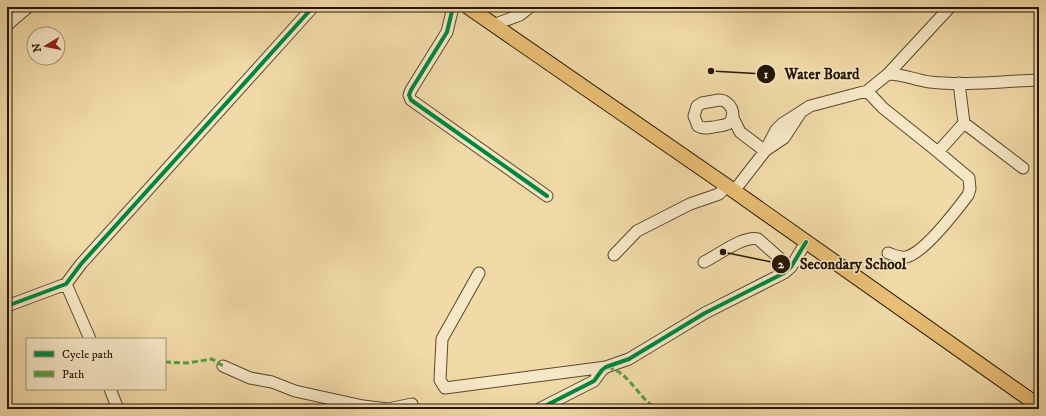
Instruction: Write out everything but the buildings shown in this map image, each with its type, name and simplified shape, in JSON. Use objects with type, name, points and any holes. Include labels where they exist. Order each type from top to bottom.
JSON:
[{"type":"main road","points":[[468,7],[730,188],[1039,406]]},
{"type":"street","points":[[7,25],[28,7]]},
{"type":"street","points":[[7,306],[66,284],[81,264],[313,7]]},
{"type":"street","points":[[453,7],[447,32],[411,90],[409,96],[411,100],[547,196]]},
{"type":"street","points":[[492,25],[524,13],[530,7]]},
{"type":"street","points":[[614,255],[636,231],[690,204],[719,194],[730,188],[765,151],[784,138],[802,112],[821,102],[867,91],[888,74],[950,7]]},
{"type":"street","points":[[888,74],[900,74],[930,82],[959,83],[1039,80]]},
{"type":"street","points":[[959,83],[964,123],[1023,168]]},
{"type":"street","points":[[867,91],[883,108],[970,178],[968,195],[918,251],[906,257],[899,257],[888,253]]},
{"type":"street","points":[[732,116],[740,132],[765,151]]},
{"type":"street","points":[[938,152],[964,123]]},
{"type":"street","points":[[704,262],[743,240],[753,238],[758,239],[784,262],[788,264],[795,262]]},
{"type":"street","points":[[479,274],[442,339],[440,380],[445,388],[606,367],[629,359],[705,313],[784,273],[795,262],[806,242]]},
{"type":"street","points":[[66,284],[90,338]]},
{"type":"street","points":[[223,366],[250,378],[272,382],[295,390],[377,409],[412,404]]},
{"type":"street","points":[[539,409],[594,380],[606,367]]},
{"type":"street","points":[[110,390],[118,409]]},
{"type":"marked path","points":[[166,362],[188,363],[212,359],[223,366]]},
{"type":"marked path","points":[[608,367],[616,370],[628,380],[644,399],[657,409]]},
{"type":"cycle path","points":[[7,306],[66,284],[81,264],[313,7]]},
{"type":"cycle path","points":[[453,7],[447,32],[411,90],[409,95],[411,100],[547,196]]},
{"type":"cycle path","points":[[539,409],[594,381],[606,367],[629,359],[705,313],[784,273],[791,267],[806,242]]},
{"type":"place","name":"Water Board","points":[[711,71]]},
{"type":"place","name":"Secondary School","points":[[723,252]]}]
